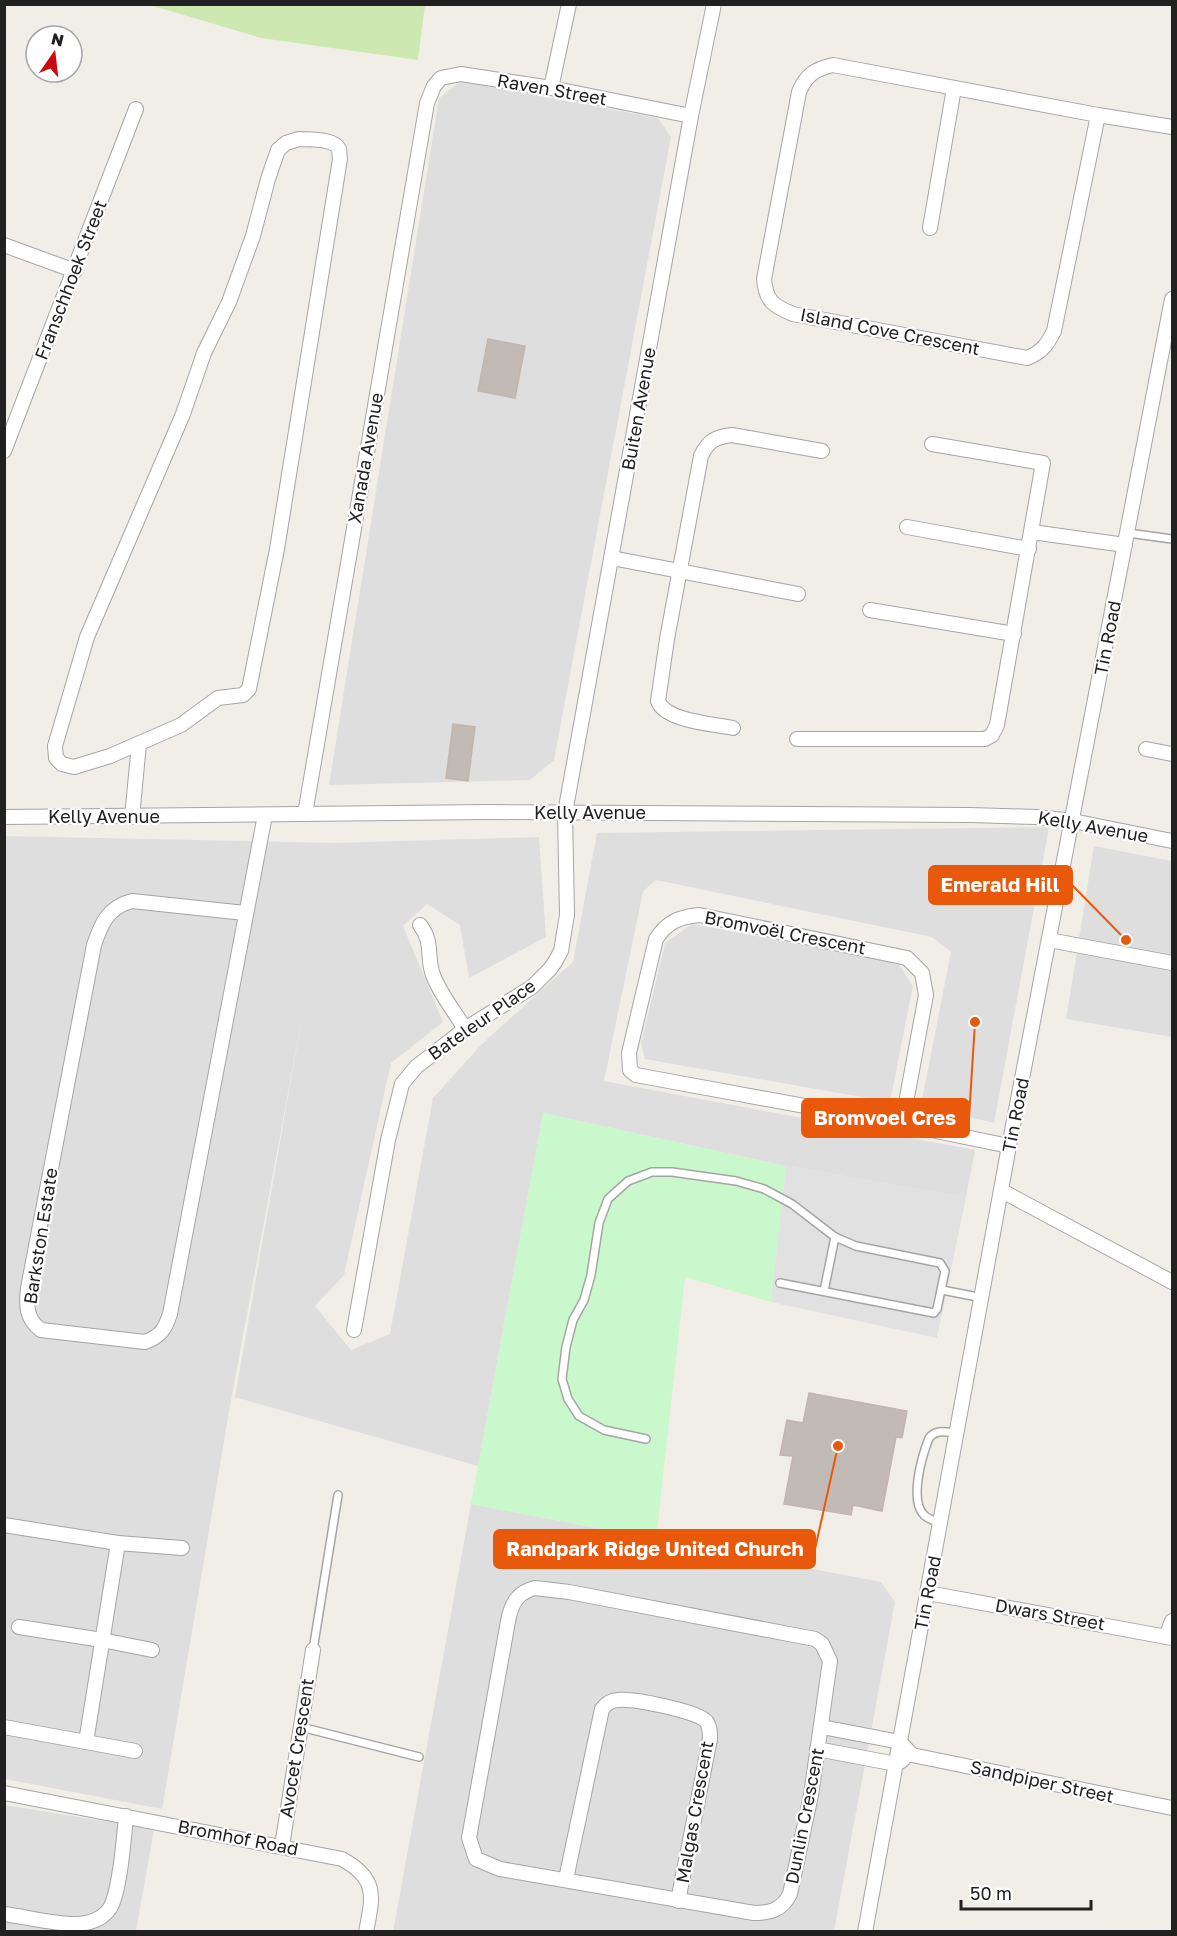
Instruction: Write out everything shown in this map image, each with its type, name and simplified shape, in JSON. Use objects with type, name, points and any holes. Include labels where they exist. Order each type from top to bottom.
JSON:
[{"type":"street","points":[[551,88],[569,4]]},
{"type":"street","name":"Buiten Avenue","points":[[565,813],[691,116],[714,4]]},
{"type":"street","name":"Island Cove Crescent","points":[[1098,116],[1054,331],[1047,347],[1038,354],[1027,358],[793,314],[779,308],[765,293],[764,279],[799,92],[805,79],[812,72],[833,66],[1098,116],[1173,127]]},
{"type":"street","name":"Raven Street","points":[[427,103],[434,86],[441,78],[461,74],[551,88],[691,116]]},
{"type":"street","points":[[930,228],[954,88]]},
{"type":"street","name":"Xanada Avenue","points":[[305,814],[427,103]]},
{"type":"street","name":"Franschhoek Street","points":[[4,451],[136,109]]},
{"type":"street","points":[[299,139],[330,142],[339,149],[340,159],[285,502],[250,686],[243,695],[218,698],[181,725],[139,744],[74,767],[62,764],[56,758],[54,750],[87,637],[183,414],[204,353],[229,302],[253,236],[267,179],[278,150],[286,143],[299,139]]},
{"type":"street","points":[[4,245],[75,271]]},
{"type":"street","name":"Tin Road","points":[[865,1932],[1009,1146],[1173,299]]},
{"type":"street","points":[[733,728],[673,716],[660,705],[658,695],[701,456],[707,444],[721,436],[732,435],[822,451]]},
{"type":"street","points":[[797,739],[985,739],[992,735],[998,725],[1043,463],[932,444]]},
{"type":"street","points":[[908,527],[1029,549]]},
{"type":"street","points":[[1032,532],[1127,539]]},
{"type":"street","points":[[612,558],[798,594]]},
{"type":"street","points":[[870,610],[1014,634]]},
{"type":"street","points":[[132,817],[139,744]]},
{"type":"street","points":[[1146,749],[1173,754]]},
{"type":"street","name":"Bateleur Place","points":[[354,1330],[388,1140],[402,1084],[416,1067],[465,1029],[532,987],[550,969],[561,951],[566,928],[567,905],[564,850],[565,813]]},
{"type":"street","name":"Kelly Avenue","points":[[4,817],[880,813],[1037,817],[1072,821],[1173,841]]},
{"type":"street","name":"Barkston Estate","points":[[245,913],[132,901],[112,910],[100,925],[94,945],[28,1288],[27,1310],[30,1320],[41,1330],[145,1342],[157,1337],[166,1327],[264,815]]},
{"type":"street","name":"Bromvoël Crescent","points":[[902,1124],[927,995],[921,973],[907,958],[699,915],[683,916],[665,926],[656,939],[631,1040],[628,1062],[630,1070],[636,1075],[1009,1146]]},
{"type":"street","points":[[420,926],[428,937],[432,972],[436,982],[465,1029]]},
{"type":"street","points":[[1049,940],[1173,963]]},
{"type":"street","points":[[1002,1191],[1173,1282]]},
{"type":"street","points":[[4,1525],[118,1543],[182,1548]]},
{"type":"street","points":[[86,1742],[118,1543]]},
{"type":"street","name":"Dunlin Crescent","points":[[548,1588],[815,1639],[822,1644],[830,1661],[822,1727],[811,1795],[790,1894],[783,1906],[765,1913],[678,1901],[566,1879],[500,1869],[476,1859],[470,1845],[473,1813],[511,1605],[526,1590],[548,1588]]},
{"type":"street","name":"Dwars Street","points":[[928,1593],[1169,1637]]},
{"type":"street","points":[[1169,1637],[1173,1621]]},
{"type":"street","points":[[19,1627],[152,1650]]},
{"type":"street","name":"Avocet Crescent","points":[[282,1846],[313,1650]]},
{"type":"street","name":"Malgas Crescent","points":[[566,1879],[602,1709],[607,1703],[618,1700],[645,1703],[693,1713],[703,1718],[709,1727],[710,1739],[678,1901]]},
{"type":"street","points":[[4,1727],[135,1751]]},
{"type":"street","points":[[817,1749],[896,1764],[912,1755],[900,1743],[822,1727]]},
{"type":"street","name":"Sandpiper Street","points":[[912,1755],[1173,1808]]},
{"type":"street","name":"Bromhof Road","points":[[4,1793],[342,1859],[359,1871],[365,1879],[372,1898],[366,1932]]},
{"type":"street","points":[[4,1914],[75,1924],[90,1922],[100,1917],[112,1905],[120,1871],[126,1816]]},
{"type":"lane","points":[[1127,539],[1173,540]]},
{"type":"lane","points":[[646,1439],[604,1430],[579,1416],[568,1399],[562,1379],[566,1347],[573,1320],[584,1300],[591,1275],[599,1223],[608,1199],[628,1180],[652,1172],[705,1175],[736,1181],[764,1189],[792,1204],[835,1237],[856,1246],[940,1263],[945,1271],[942,1290],[934,1313],[780,1283]]},
{"type":"lane","points":[[824,1291],[835,1237]]},
{"type":"lane","points":[[942,1290],[982,1298]]},
{"type":"lane","points":[[941,1524],[925,1516],[920,1509],[917,1503],[917,1489],[929,1438],[938,1432],[957,1433]]},
{"type":"lane","points":[[313,1650],[338,1495]]},
{"type":"lane","points":[[301,1727],[418,1757]]},
{"type":"shaded area","points":[[461,81],[658,118],[671,137],[554,760],[530,780],[329,785],[439,98]]},
{"type":"shaded area","points":[[1049,827],[994,1123],[921,1105],[951,952],[932,937],[656,880],[643,891],[604,1081],[975,1150],[966,1197],[786,1166],[543,1113],[478,1466],[235,1397],[303,1012],[230,1406],[162,1809],[5,1779],[4,836],[334,843],[539,837],[546,937],[469,978],[460,925],[427,904],[403,926],[443,1022],[391,1063],[344,1275],[315,1306],[351,1350],[390,1334],[433,1098],[482,1044],[573,962],[597,833]]},
{"type":"shaded area","points":[[1094,846],[1172,861],[1172,1037],[1066,1019]]},
{"type":"shaded area","points":[[692,924],[897,962],[913,986],[890,1102],[645,1059],[641,1044],[665,943]]},
{"type":"shaded area","points":[[786,1166],[966,1197],[937,1338],[771,1302]]},
{"type":"shaded area","points":[[471,1504],[881,1582],[895,1602],[834,1931],[393,1932]]},
{"type":"shaded area","points":[[4,1805],[154,1829],[136,1931],[5,1931]]},
{"type":"green space","points":[[425,4],[418,60],[261,38],[150,5]]},
{"type":"green space","points":[[543,1113],[786,1166],[771,1302],[685,1277],[656,1539],[471,1504]]},
{"type":"building","points":[[488,339],[525,346],[515,398],[478,391]]},
{"type":"building","points":[[453,724],[475,727],[468,781],[446,778]]},
{"type":"building","points":[[809,1393],[907,1411],[902,1438],[896,1437],[882,1511],[853,1505],[851,1515],[784,1504],[793,1456],[780,1455],[787,1420],[803,1423]]},
{"type":"place","name":"Emerald Hill","points":[[1126,940]]},
{"type":"place","name":"Bromvoel Cres","points":[[975,1022]]},
{"type":"place","name":"Randpark Ridge United Church","points":[[838,1446]]}]
